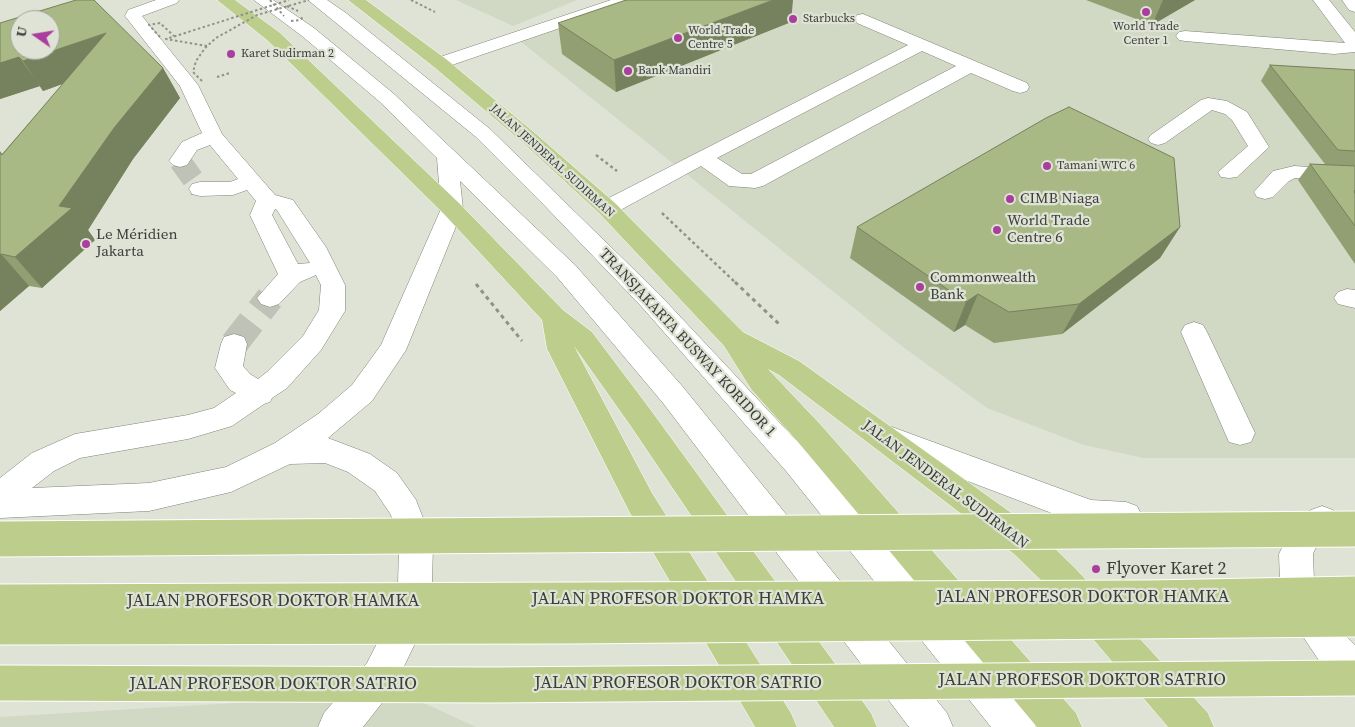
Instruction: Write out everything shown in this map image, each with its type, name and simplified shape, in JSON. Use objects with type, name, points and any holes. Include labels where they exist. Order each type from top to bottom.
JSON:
[{"type":"main road","name":"JALAN JENDERAL SUDIRMAN","points":[[356,0],[440,63],[607,208],[732,339],[761,381],[809,433],[1062,727]]},
{"type":"main road","points":[[222,9],[272,36],[452,209],[554,317],[583,340],[857,727]]},
{"type":"main road","points":[[554,317],[561,349],[641,503],[777,727]]},
{"type":"main road","name":"JALAN JENDERAL SUDIRMAN","points":[[732,339],[789,368],[1026,543],[1063,579],[1194,727]]},
{"type":"main road","points":[[0,539],[1355,529]]},
{"type":"main road","name":"JALAN PROFESOR DOKTOR HAMKA","points":[[0,602],[1141,598],[1355,594]]},
{"type":"main road","points":[[0,626],[570,626],[1355,619]]},
{"type":"main road","name":"JALAN PROFESOR DOKTOR SATRIO","points":[[0,683],[502,685],[1355,678]]},
{"type":"street","points":[[0,496],[42,462],[75,446],[188,427],[222,418],[260,394],[277,380],[312,343],[332,311],[332,285],[318,253],[285,205],[267,200],[213,136],[189,85],[133,16],[171,0]]},
{"type":"street","points":[[262,0],[308,32],[387,98],[566,271],[673,395],[933,727]]},
{"type":"street","name":"TRANSJAKARTA BUSWAY KORIDOR 1","points":[[316,0],[340,16],[483,133],[650,300],[797,462],[1016,727]]},
{"type":"street","points":[[440,63],[627,0]]},
{"type":"street","points":[[1185,36],[1334,49],[1351,48],[1354,42],[1321,0]]},
{"type":"street","points":[[1350,0],[1355,7]]},
{"type":"street","points":[[863,19],[1020,87]]},
{"type":"street","points":[[607,208],[921,45]]},
{"type":"street","points":[[702,157],[738,181],[755,181],[970,66]]},
{"type":"street","points":[[1158,139],[1208,104],[1220,105],[1232,110],[1240,116],[1259,146],[1229,172]]},
{"type":"street","points":[[483,133],[556,162]]},
{"type":"street","points":[[180,161],[189,146],[213,136]]},
{"type":"street","points":[[0,504],[149,497],[231,479],[286,452],[328,422],[362,393],[392,350],[452,209],[447,156]]},
{"type":"street","points":[[1264,192],[1281,176],[1294,172],[1355,176]]},
{"type":"street","points":[[200,189],[233,188],[250,181]]},
{"type":"street","points":[[267,200],[261,215],[291,276]]},
{"type":"street","points":[[270,298],[291,276],[323,264]]},
{"type":"street","points":[[1194,332],[1240,433]]},
{"type":"street","points":[[234,344],[229,368],[240,382],[260,394]]},
{"type":"street","points":[[875,432],[1091,514],[1164,518],[1355,513]]},
{"type":"street","points":[[286,452],[326,450],[359,463],[386,482],[405,510],[416,544],[415,584],[404,629],[380,676],[338,727]]},
{"type":"street","points":[[1355,513],[1324,518],[1306,532],[1296,554],[1297,582],[1309,614],[1332,649],[1355,671]]},
{"type":"path","points":[[270,0],[284,16]]},
{"type":"path","points":[[275,0],[298,11]]},
{"type":"path","points":[[207,46],[166,39],[289,0]]},
{"type":"path","points":[[202,81],[193,72],[196,61],[207,46],[229,29],[251,18],[281,7],[309,0]]},
{"type":"path","points":[[411,0],[435,12],[429,14]]},
{"type":"path","points":[[222,9],[234,30]]},
{"type":"path","points":[[291,21],[300,20],[304,16]]},
{"type":"path","points":[[160,37],[149,25],[160,23],[174,37]]},
{"type":"path","points":[[439,240],[525,345]]},
{"type":"shaded area","points":[[456,0],[577,0],[513,26]]},
{"type":"shaded area","points":[[631,0],[1355,0],[1355,458],[1144,458],[1084,445],[987,408],[899,344],[520,41]]},
{"type":"shaded area","points":[[402,693],[476,727],[0,727],[0,717]]},
{"type":"building","points":[[76,0],[94,0],[163,68],[114,128],[59,206],[72,208],[15,257],[0,255],[0,152],[2,155],[106,33],[60,49],[60,10],[43,10]]},
{"type":"building","points":[[626,0],[773,0],[614,60],[558,23]]},
{"type":"building","points":[[10,20],[10,60],[0,63],[0,23]]},
{"type":"building","points":[[1270,65],[1355,70],[1355,151],[1338,150]]},
{"type":"building","points":[[1069,107],[1174,158],[1180,227],[1079,304],[1009,312],[978,294],[966,302],[857,227],[1046,118]]},
{"type":"building","points":[[1310,164],[1355,166],[1355,226]]},
{"type":"tunnel","points":[[180,161],[200,189]]},
{"type":"tunnel","points":[[234,344],[270,298]]},
{"type":"place","name":"World Trade Center 1","points":[[1146,12]]},
{"type":"place","name":"Starbucks","points":[[793,19]]},
{"type":"place","name":"World Trade Centre 5","points":[[678,38]]},
{"type":"place","name":"Karet Sudirman 2","points":[[231,54]]},
{"type":"place","name":"Bank Mandiri","points":[[628,71]]},
{"type":"place","name":"Tamani WTC 6","points":[[1047,166]]},
{"type":"place","name":"CIMB Niaga","points":[[1010,199]]},
{"type":"place","name":"World Trade Centre 6","points":[[997,230]]},
{"type":"place","name":"Le Méridien Jakarta","points":[[86,244]]},
{"type":"place","name":"Commonwealth Bank","points":[[920,287]]},
{"type":"place","name":"Flyover Karet 2","points":[[1096,569]]}]
